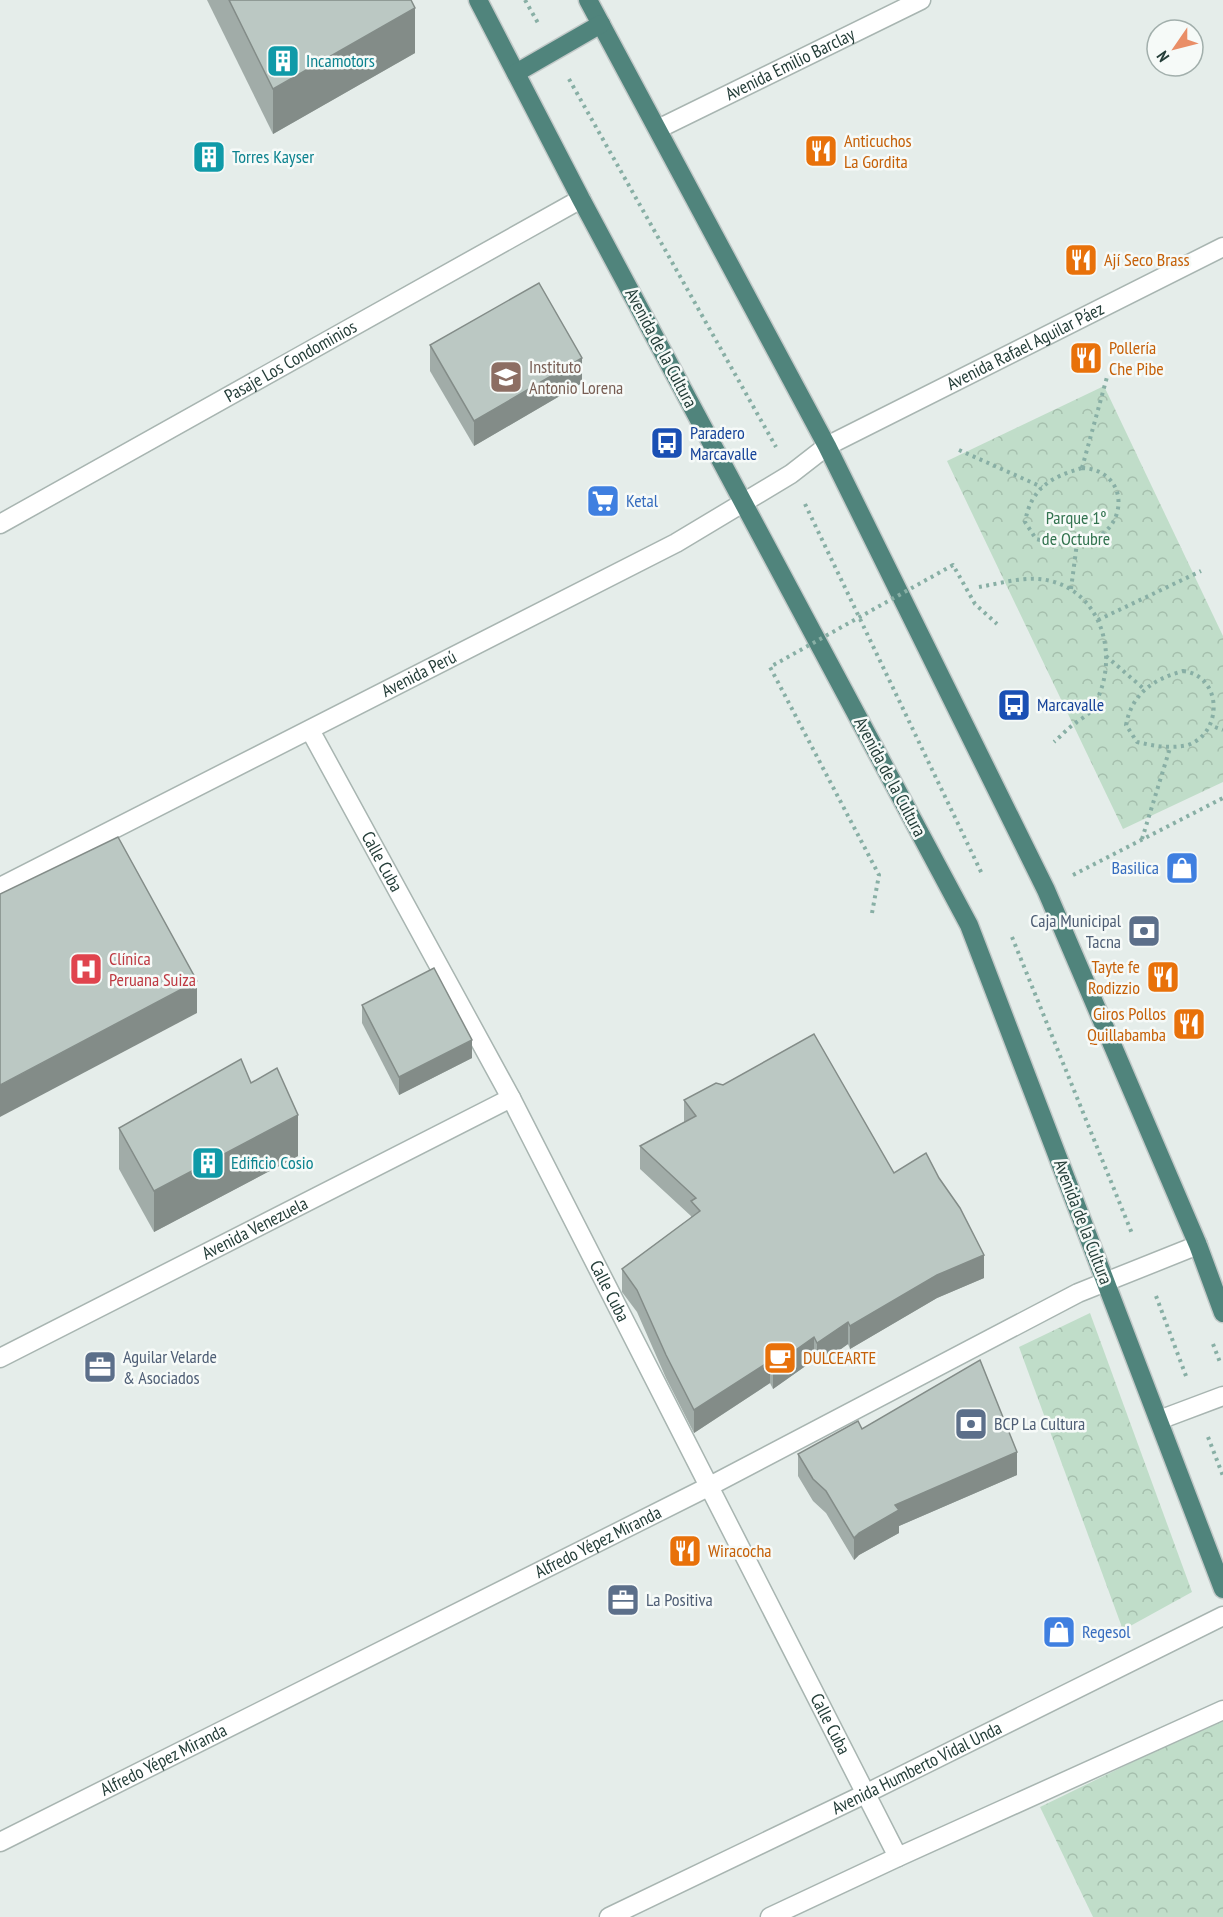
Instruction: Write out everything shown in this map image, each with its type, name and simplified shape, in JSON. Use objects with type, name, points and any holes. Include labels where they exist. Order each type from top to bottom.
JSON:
[{"type":"highway","name":"Avenida de la Cultura","points":[[478,0],[581,199],[969,925],[1223,1589]]},
{"type":"highway","points":[[588,0],[827,446],[1046,890],[1198,1245],[1223,1313]]},
{"type":"highway","points":[[516,73],[601,24]]},
{"type":"street","name":"Avenida Emilio Barclay","points":[[658,129],[921,0]]},
{"type":"street","name":"Pasaje Los Condominios","points":[[0,524],[581,199]]},
{"type":"street","name":"Avenida Rafael Aguilar Páez","points":[[827,446],[1223,247]]},
{"type":"street","name":"Avenida Perú","points":[[0,887],[676,543],[791,474],[827,446]]},
{"type":"street","name":"Calle Cuba","points":[[310,730],[511,1098],[898,1857]]},
{"type":"street","name":"Avenida Venezuela","points":[[0,1358],[511,1098]]},
{"type":"street","name":"Alfredo Yépez Miranda","points":[[0,1842],[708,1486],[1078,1293],[1198,1245]]},
{"type":"street","points":[[1159,1420],[1223,1396]]},
{"type":"street","name":"Avenida Humberto Vidal Unda","points":[[614,1916],[1223,1616]]},
{"type":"street","points":[[770,1917],[1223,1710]]},
{"type":"path","points":[[1082,468],[1107,377]]},
{"type":"path","points":[[959,450],[1042,487]]},
{"type":"path","points":[[1082,468],[1091,468],[1102,473],[1113,483],[1119,495],[1119,508],[1114,524],[1105,533],[1088,542],[1068,545],[1036,539],[1025,522],[1033,496],[1042,487],[1067,472],[1082,468]]},
{"type":"path","points":[[1071,589],[1077,543]]},
{"type":"path","points":[[872,913],[879,875],[770,667],[953,565],[975,604],[997,624]]},
{"type":"path","points":[[1098,620],[1201,571]]},
{"type":"path","points":[[979,587],[1032,578],[1051,581],[1071,589],[1086,602],[1098,620],[1105,641],[1105,679],[1088,714],[1054,742]]},
{"type":"path","points":[[1106,656],[1144,690]]},
{"type":"path","points":[[1215,686],[1203,676],[1183,671],[1168,675],[1144,690],[1135,699],[1128,713],[1126,725],[1137,742],[1170,748],[1189,744],[1206,736],[1215,727],[1218,719]]},
{"type":"path","points":[[1215,727],[1223,730]]},
{"type":"path","points":[[1142,840],[1170,748]]},
{"type":"path","points":[[1046,890],[1223,798]]},
{"type":"green space","name":"Parque 1º de Octubre","points":[[1104,386],[1223,636],[1223,782],[1123,829],[947,461]]},
{"type":"green space","points":[[1090,1313],[1192,1592],[1123,1630],[1019,1347]]},
{"type":"green space","points":[[1223,1718],[1223,1917],[1093,1917],[1040,1807]]},
{"type":"building","name":"Incamotors","points":[[229,0],[411,0],[415,8],[273,89]]},
{"type":"building","name":"Instituto Antonio Lorena","points":[[539,283],[582,358],[474,421],[430,345]]},
{"type":"building","name":"Clínica Peruana Suiza","points":[[118,837],[197,981],[0,1085],[0,894]]},
{"type":"building","points":[[434,968],[472,1040],[399,1077],[362,1005]]},
{"type":"building","points":[[814,1034],[894,1173],[926,1153],[939,1178],[960,1208],[984,1255],[937,1275],[850,1326],[848,1322],[817,1343],[814,1337],[773,1366],[770,1361],[694,1410],[637,1290],[622,1269],[700,1211],[691,1201],[696,1198],[640,1146],[696,1116],[684,1100],[716,1083],[723,1085]]},
{"type":"building","points":[[241,1059],[251,1083],[277,1068],[298,1115],[154,1191],[119,1128]]},
{"type":"building","points":[[980,1360],[1017,1452],[895,1505],[899,1510],[854,1538],[826,1491],[813,1479],[798,1454],[858,1421],[862,1429]]},
{"type":"place","name":"Incamotors","points":[[283,61]]},
{"type":"place","name":"Anticuchos La Gordita","points":[[821,151]]},
{"type":"place","name":"Torres Kayser","points":[[209,157]]},
{"type":"place","name":"Ají Seco Brass","points":[[1081,260]]},
{"type":"place","name":"Pollería Che Pibe","points":[[1086,358]]},
{"type":"place","name":"Instituto Antonio Lorena","points":[[506,377]]},
{"type":"place","name":"Paradero Marcavalle","points":[[667,443]]},
{"type":"place","name":"Ketal","points":[[603,501]]},
{"type":"place","name":"Marcavalle","points":[[1014,705]]},
{"type":"place","name":"Basilica","points":[[1182,868]]},
{"type":"place","name":"Caja Municipal Tacna","points":[[1144,931]]},
{"type":"place","name":"Clínica Peruana Suiza","points":[[86,969]]},
{"type":"place","name":"Tayte fe Rodizzio","points":[[1163,977]]},
{"type":"place","name":"Giros Pollos Quillabamba","points":[[1189,1024]]},
{"type":"place","name":"Edificio Cosio","points":[[208,1163]]},
{"type":"place","name":"DULCEARTE","points":[[780,1358]]},
{"type":"place","name":"Aguilar Velarde & Asociados","points":[[100,1367]]},
{"type":"place","name":"BCP La Cultura","points":[[971,1424]]},
{"type":"place","name":"Wiracocha","points":[[685,1551]]},
{"type":"place","name":"La Positiva","points":[[623,1600]]},
{"type":"place","name":"Regesol","points":[[1059,1632]]}]
